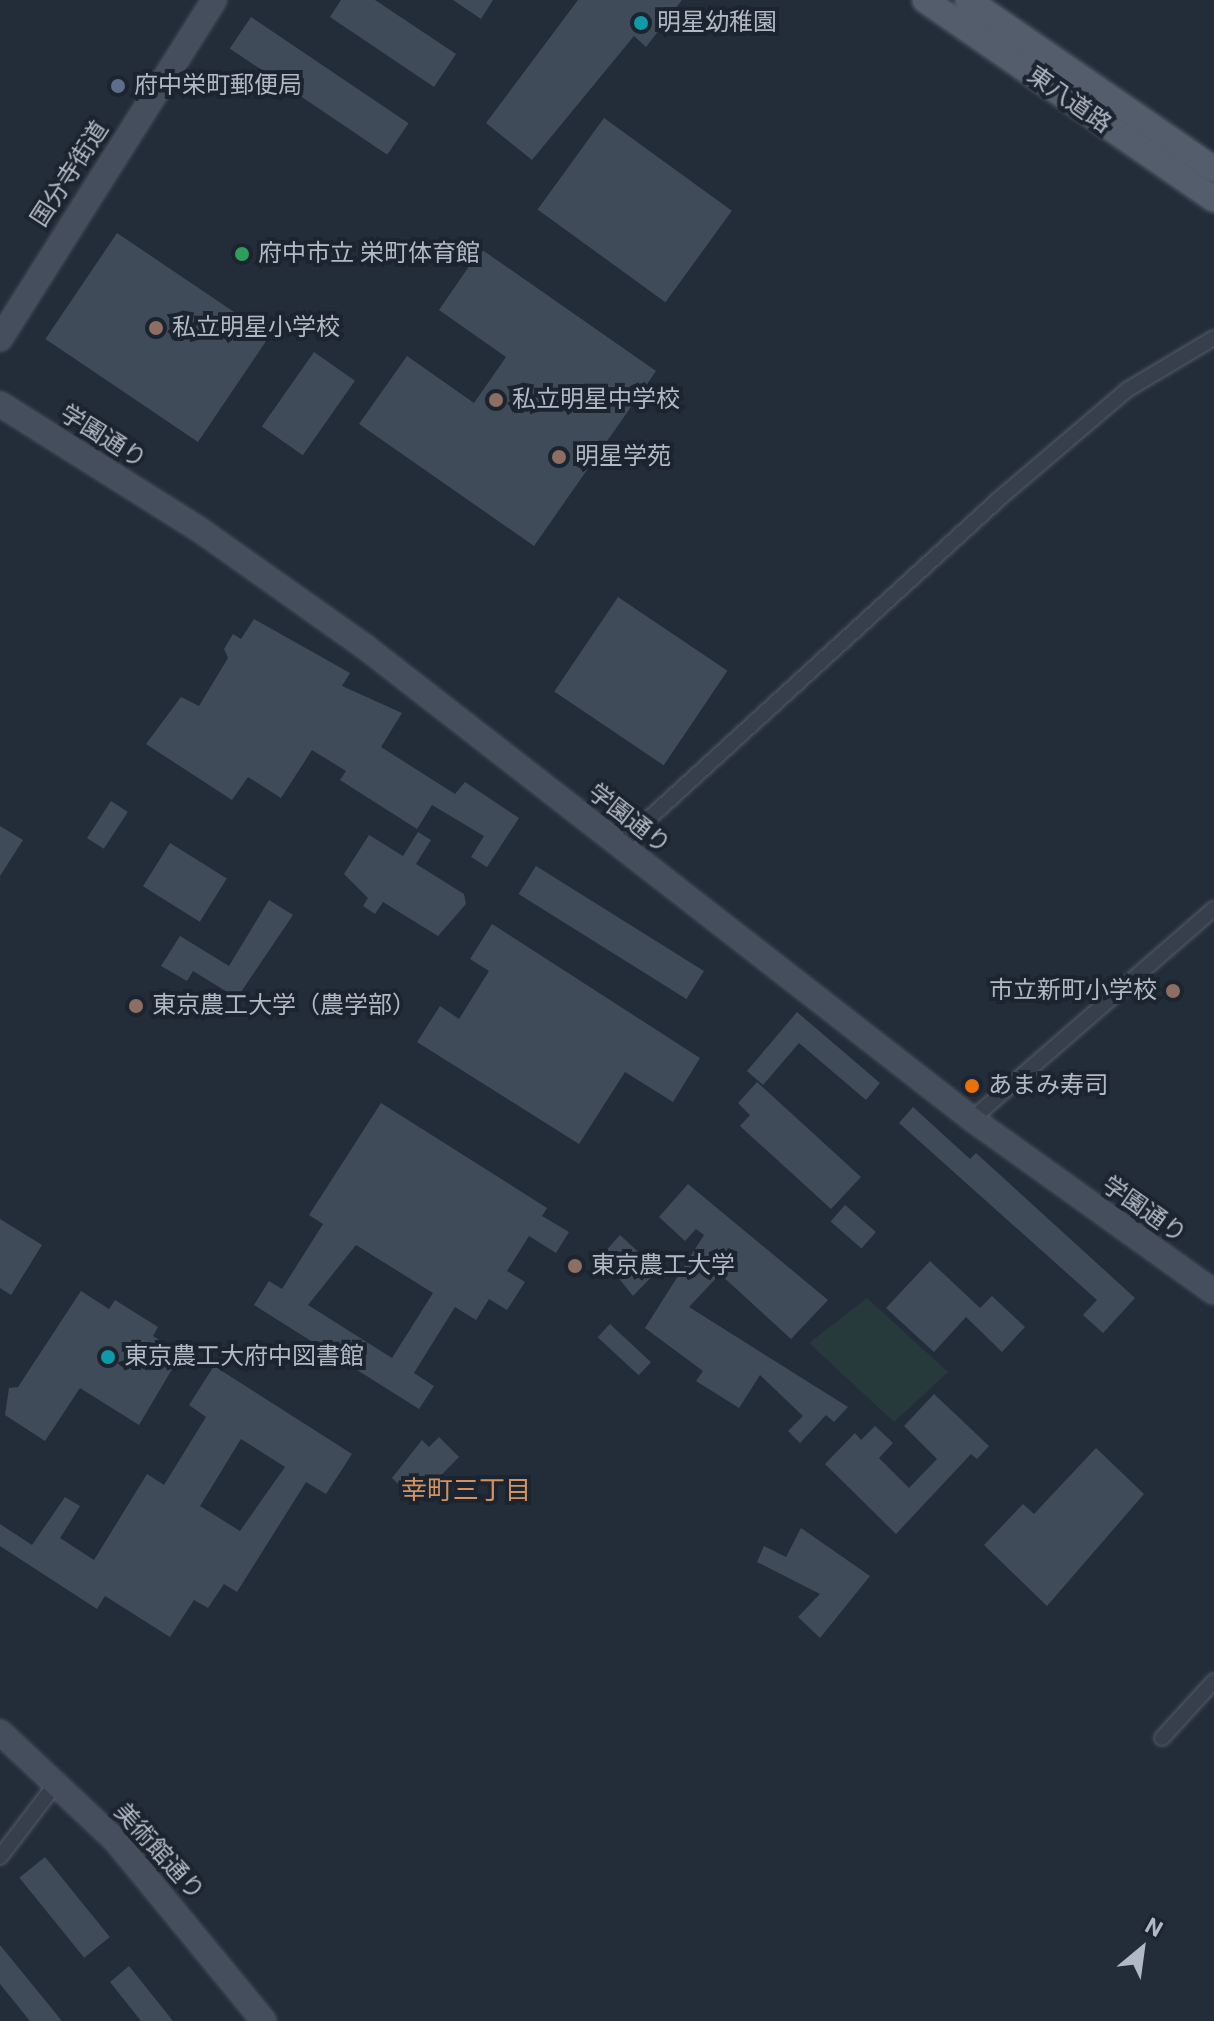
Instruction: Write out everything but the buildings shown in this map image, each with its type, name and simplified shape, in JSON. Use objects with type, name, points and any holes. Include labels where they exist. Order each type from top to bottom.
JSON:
[{"type":"main road","name":"東八道路","points":[[968,0],[1214,169]]},
{"type":"main road","name":"東八道路","points":[[933,2],[1214,199]]},
{"type":"street","name":"国分寺街道","points":[[0,339],[214,0]]},
{"type":"street","points":[[621,844],[1000,498],[1127,390],[1214,338]]},
{"type":"street","name":"学園通り","points":[[0,404],[266,574],[621,844],[972,1119],[1214,1292]]},
{"type":"street","points":[[972,1119],[1214,909]]},
{"type":"street","points":[[1162,1738],[1214,1681]]},
{"type":"street","name":"美術館通り","points":[[0,1732],[58,1781],[173,1904],[264,2021]]},
{"type":"street","points":[[0,1857],[58,1781]]},
{"type":"green space","points":[[867,1298],[948,1372],[894,1422],[809,1343]]},
{"type":"place","name":"明星幼稚園","points":[[641,23]]},
{"type":"place","name":"府中栄町郵便局","points":[[118,86]]},
{"type":"place","name":"府中市立 栄町体育館","points":[[242,254]]},
{"type":"place","name":"私立明星小学校","points":[[156,328]]},
{"type":"place","name":"私立明星中学校","points":[[496,400]]},
{"type":"place","name":"明星学苑","points":[[559,457]]},
{"type":"place","name":"市立新町小学校","points":[[1173,991]]},
{"type":"place","name":"東京農工大学（農学部）","points":[[136,1006]]},
{"type":"place","name":"あまみ寿司","points":[[972,1086]]},
{"type":"place","name":"東京農工大学","points":[[575,1266]]},
{"type":"place","name":"東京農工大府中図書館","points":[[108,1357]]},
{"type":"district","name":"幸町三丁目","points":[[466,1491]]}]
